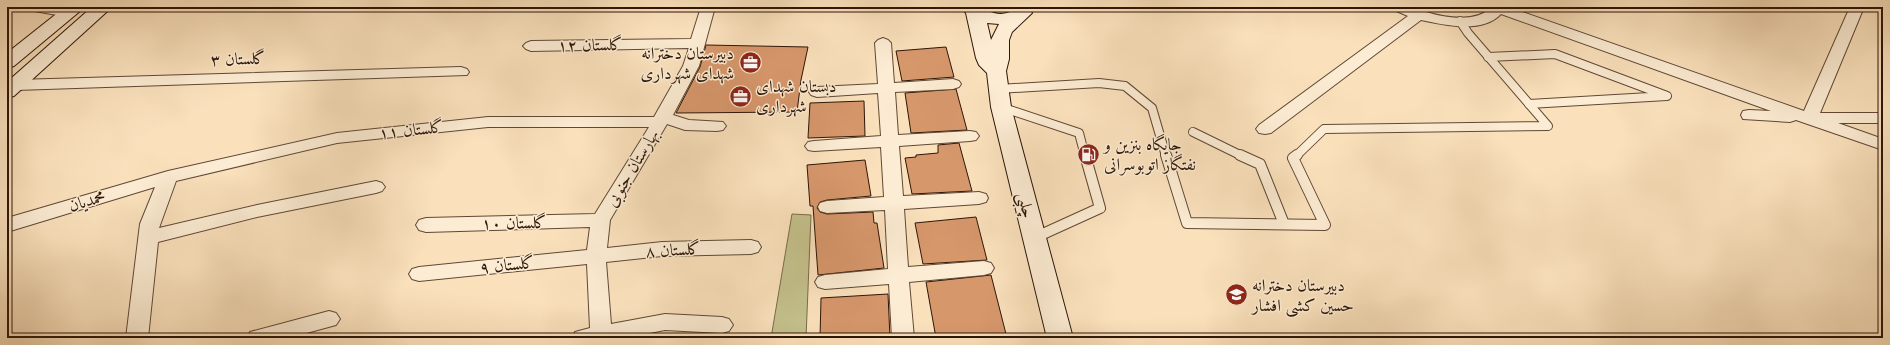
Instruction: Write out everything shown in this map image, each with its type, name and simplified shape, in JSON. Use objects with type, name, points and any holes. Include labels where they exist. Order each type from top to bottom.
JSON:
[{"type":"main road","points":[[11,88],[103,7]]},
{"type":"main road","points":[[7,62],[72,10]]},
{"type":"main road","points":[[972,10],[990,18],[998,19],[1015,17],[1024,10]]},
{"type":"main road","points":[[972,10],[988,65],[999,89]]},
{"type":"main road","points":[[999,89],[1000,39],[1008,25],[1024,10]]},
{"type":"main road","name":"چلبی","points":[[999,89],[1034,238],[1060,338]]},
{"type":"street","points":[[34,7],[72,10]]},
{"type":"street","name":"بهارستان جنوبی","points":[[595,337],[596,256],[601,220],[661,120],[691,66],[708,7]]},
{"type":"street","points":[[1398,7],[1430,18],[1460,21],[1474,21],[1490,16],[1500,8],[1883,145]]},
{"type":"street","points":[[1810,118],[1857,7]]},
{"type":"street","points":[[1266,129],[1418,15]]},
{"type":"street","name":"گلستان ۱۲","points":[[531,46],[697,43]]},
{"type":"street","points":[[883,43],[903,338]]},
{"type":"street","name":"گلستان ۳","points":[[11,88],[461,72]]},
{"type":"street","points":[[817,92],[954,84]]},
{"type":"street","points":[[1749,115],[1810,118],[1883,118]]},
{"type":"street","points":[[661,120],[678,121],[685,125],[717,126]]},
{"type":"street","name":"گلستان ۱۱","points":[[168,177],[337,138],[488,122],[661,120]]},
{"type":"street","points":[[814,146],[970,136]]},
{"type":"street","points":[[137,338],[150,224],[168,177]]},
{"type":"street","name":"محمدیان","points":[[7,225],[168,177]]},
{"type":"street","points":[[149,237],[257,211],[376,188]]},
{"type":"street","points":[[827,206],[980,198]]},
{"type":"street","name":"گلستان ۱۰","points":[[426,225],[601,220]]},
{"type":"street","name":"گلستان ۸","points":[[596,256],[662,249],[751,247]]},
{"type":"street","name":"گلستان ۹","points":[[419,274],[596,256]]},
{"type":"street","points":[[824,282],[899,274],[984,268]]},
{"type":"street","points":[[258,338],[329,319]]},
{"type":"street","points":[[595,337],[665,322],[722,325]]},
{"type":"lane","points":[[999,89],[1099,83],[1125,86],[1152,108],[1187,223],[1325,225],[1293,158],[1324,129],[1548,126],[1488,57],[1460,21]]},
{"type":"lane","points":[[1488,57],[1555,54],[1666,96],[1529,104]]},
{"type":"lane","points":[[999,89],[1079,133],[1100,208],[1034,238]]},
{"type":"lane","points":[[1192,132],[1260,164],[1284,224]]},
{"type":"shaded area","points":[[974,7],[1023,7],[1023,9],[1004,17]]},
{"type":"shaded area","points":[[792,214],[811,215],[806,338],[771,338]]},
{"type":"building","points":[[706,45],[808,47],[801,80],[797,112],[676,113],[700,67]]},
{"type":"building","points":[[946,47],[954,77],[902,81],[896,51]]},
{"type":"building","points":[[956,89],[967,130],[911,133],[905,93]]},
{"type":"building","points":[[864,101],[865,136],[808,138],[810,103]]},
{"type":"building","points":[[959,143],[972,191],[912,194],[905,158],[916,157],[916,155],[938,153],[938,145]]},
{"type":"building","points":[[865,160],[871,196],[827,200],[820,202],[817,208],[820,212],[827,214],[873,212],[874,223],[877,223],[884,268],[818,275],[813,206],[810,206],[807,165]]},
{"type":"building","points":[[976,217],[987,260],[923,264],[915,223]]},
{"type":"building","points":[[991,275],[1007,338],[936,338],[926,282]]},
{"type":"building","points":[[888,294],[890,338],[820,338],[821,298]]},
{"type":"place","name":"دبیرستان دخترانه شهدای شهرداری","points":[[750,63]]},
{"type":"place","name":"دبستان شهدای شهرداری","points":[[740,96]]},
{"type":"place","name":"جایگاه بنزین و نفتگاز اتوبوسرانی","points":[[1088,154]]},
{"type":"place","name":"دبیرستان دخترانه حسین کشی افشار","points":[[1237,295]]}]
